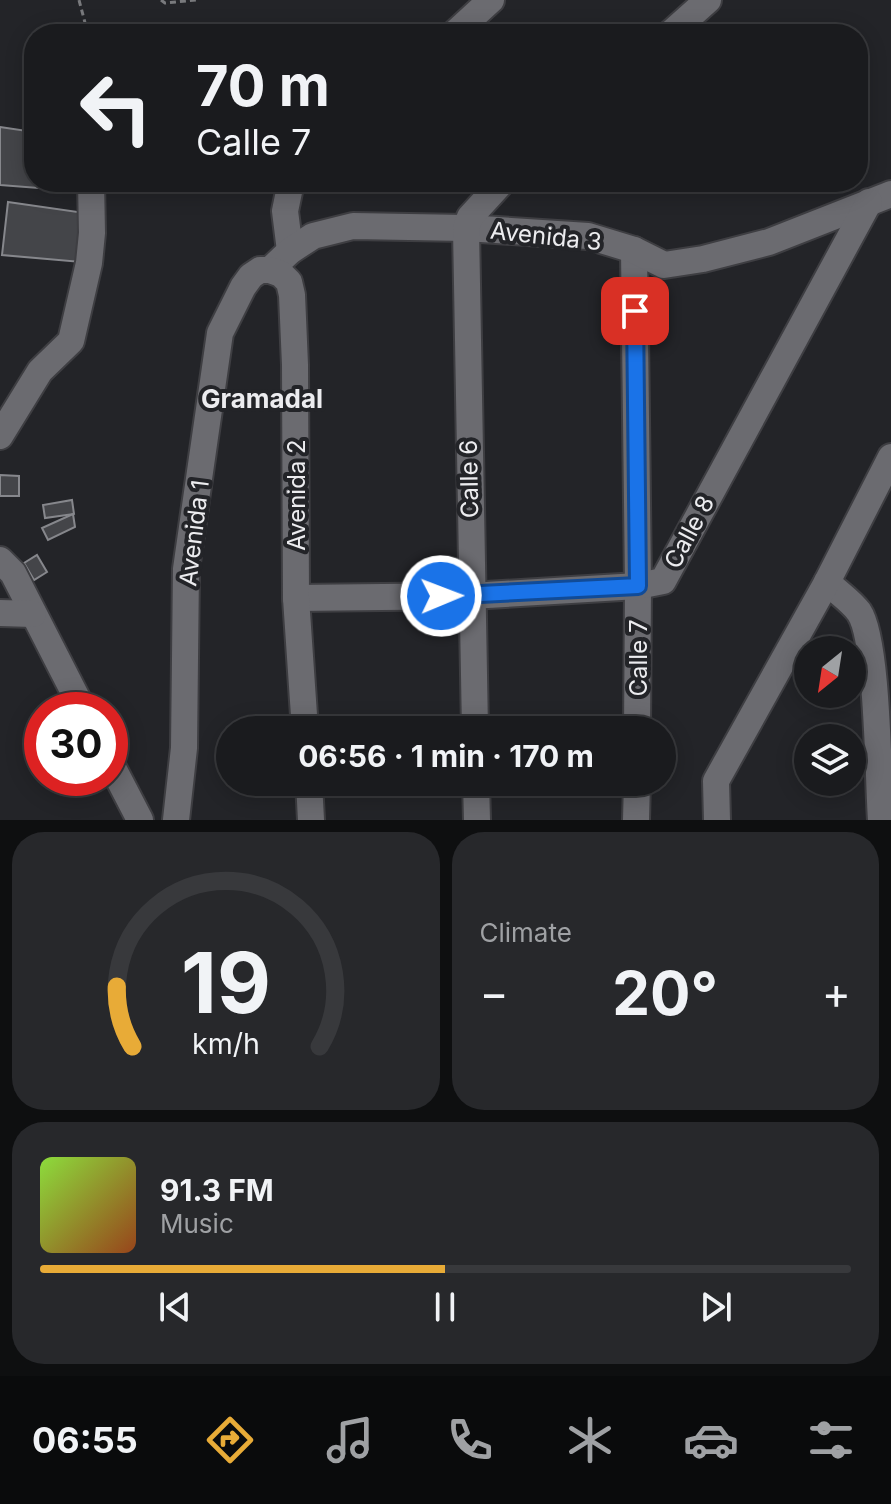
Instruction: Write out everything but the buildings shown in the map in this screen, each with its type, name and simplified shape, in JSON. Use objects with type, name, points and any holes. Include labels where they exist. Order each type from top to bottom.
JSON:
[{"type":"street","points":[[465,24],[491,0]]},
{"type":"street","points":[[681,24],[708,0]]},
{"type":"street","points":[[0,436],[40,371],[71,341],[89,263],[91,192]]},
{"type":"street","points":[[289,192],[285,211],[290,251]]},
{"type":"street","points":[[466,228],[470,217],[493,192]]},
{"type":"street","name":"Avenida 3","points":[[270,270],[290,251],[313,236],[353,226],[466,228],[588,236],[634,250],[664,265],[703,259],[769,242],[880,198]]},
{"type":"street","name":"Calle 8","points":[[296,598],[470,596],[638,586],[663,581],[880,198]]},
{"type":"street","name":"Calle 6","points":[[466,228],[474,716]]},
{"type":"street","name":"Calle 7","points":[[634,250],[637,716]]},
{"type":"street","name":"Avenida 1","points":[[176,820],[184,748],[186,569],[220,333],[251,276],[260,270],[270,270]]},
{"type":"street","name":"Avenida 2","points":[[270,270],[281,274],[289,282],[292,295],[296,598],[304,716]]},
{"type":"street","points":[[717,820],[716,781],[827,582],[891,457]]},
{"type":"street","points":[[0,560],[13,573],[74,692]]},
{"type":"street","points":[[827,582],[858,611],[867,632],[881,820]]},
{"type":"street","points":[[0,613],[33,614]]},
{"type":"street","points":[[128,796],[140,820]]},
{"type":"street","points":[[310,796],[311,820]]},
{"type":"street","points":[[476,796],[477,820]]},
{"type":"street","points":[[636,820],[637,796]]},
{"type":"path","points":[[79,0],[85,24]]},
{"type":"path","points":[[161,0],[165,3],[196,0]]},
{"type":"district","name":"Gramadal","points":[[262,398]]},
{"type":"route","points":[[441,596],[638,586],[635,311]]}]
